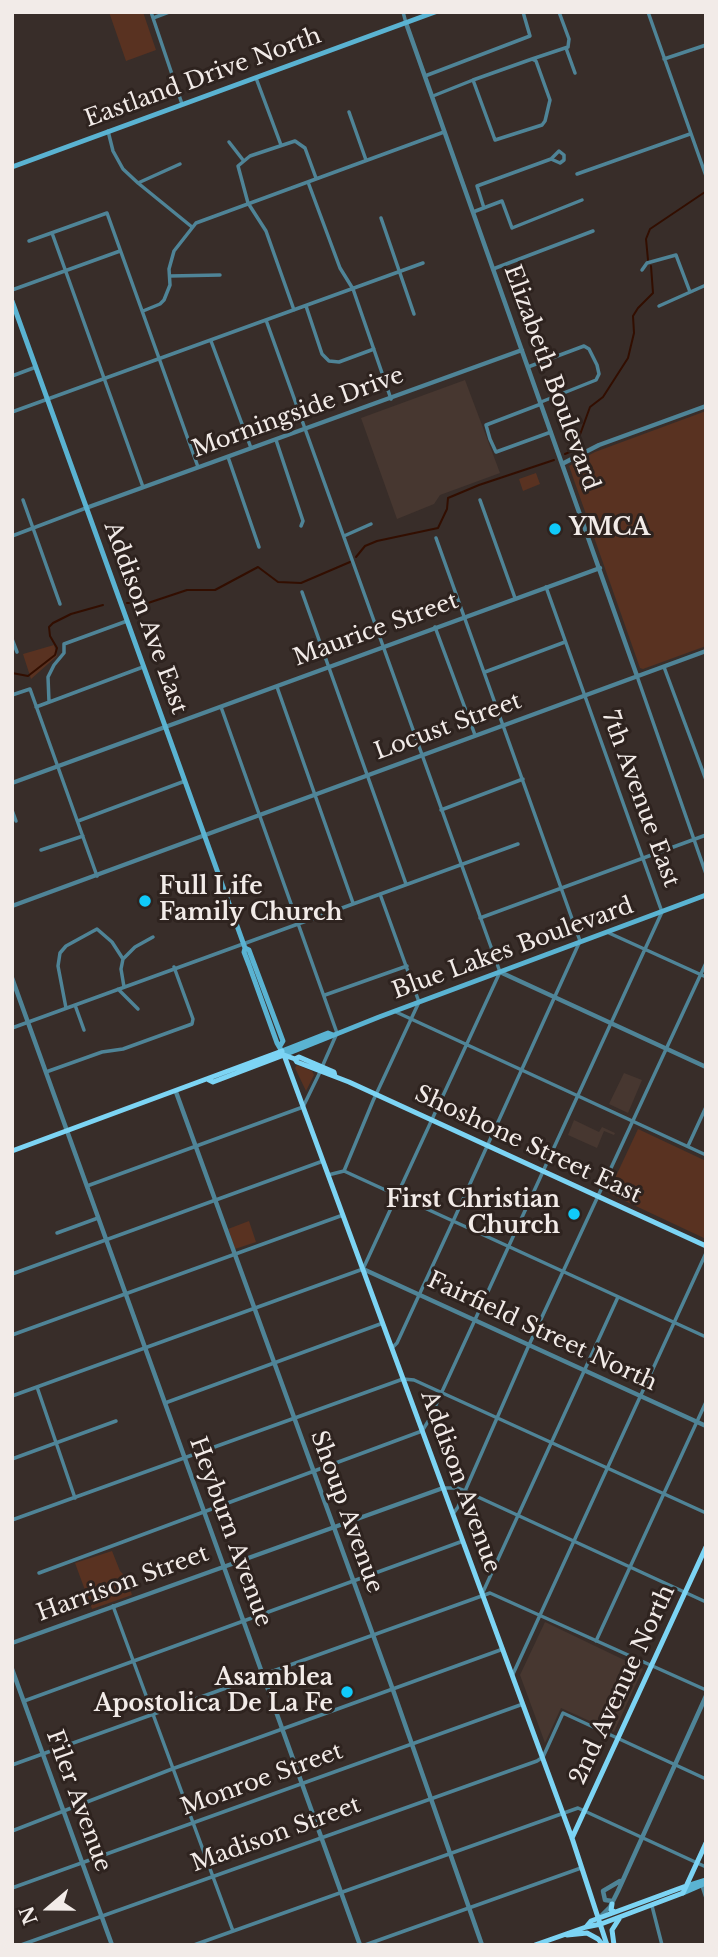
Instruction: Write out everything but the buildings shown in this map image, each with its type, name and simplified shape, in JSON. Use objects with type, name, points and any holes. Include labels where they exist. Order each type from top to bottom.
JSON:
[{"type":"main road","name":"Eastland Drive North","points":[[12,167],[435,12]]},
{"type":"main road","name":"Addison Ave East","points":[[12,301],[15,316],[36,366],[243,945],[250,950],[283,1041],[282,1051]]},
{"type":"main road","name":"Blue Lakes Boulevard","points":[[282,1051],[331,1038],[335,1034],[395,1011],[706,895]]},
{"type":"main road","name":"Shoshone Street East","points":[[282,1051],[295,1059],[299,1057],[321,1069],[334,1072],[335,1076],[706,1247]]},
{"type":"main road","points":[[12,1151],[209,1080],[213,1082],[282,1051]]},
{"type":"main road","name":"Addison Avenue","points":[[282,1051],[583,1867],[605,1945]]},
{"type":"main road","name":"2nd Avenue North","points":[[572,1838],[706,1547]]},
{"type":"main road","points":[[684,1893],[706,1843]]},
{"type":"main road","points":[[614,1945],[612,1930],[618,1915],[687,1886],[705,1883]]},
{"type":"main road","points":[[535,1945],[618,1915],[652,1906],[705,1883]]},
{"type":"main road","points":[[612,1903],[611,1910],[618,1915]]},
{"type":"main road","points":[[564,1935],[591,1934],[605,1945]]},
{"type":"street","points":[[151,12],[182,104]]},
{"type":"street","points":[[153,18],[169,12]]},
{"type":"street","name":"Elizabeth Boulevard","points":[[403,12],[706,874]]},
{"type":"street","points":[[425,76],[530,36],[523,12]]},
{"type":"street","points":[[559,12],[569,39],[566,48],[575,73]]},
{"type":"street","points":[[648,12],[706,176]]},
{"type":"street","points":[[664,60],[706,45]]},
{"type":"street","points":[[432,96],[566,48]]},
{"type":"street","points":[[473,80],[495,140],[542,125],[550,100],[536,61],[532,59]]},
{"type":"street","points":[[256,77],[281,145]]},
{"type":"street","points":[[349,112],[366,160]]},
{"type":"street","points":[[107,131],[117,160],[138,183],[192,226]]},
{"type":"street","points":[[143,311],[164,300],[170,285],[174,251],[192,226],[210,217],[444,132]]},
{"type":"street","points":[[576,174],[690,134]]},
{"type":"street","points":[[229,142],[243,160]]},
{"type":"street","points":[[294,310],[266,231],[248,203],[238,166],[243,160],[295,142],[305,148],[316,178]]},
{"type":"street","points":[[484,208],[477,186],[551,159]]},
{"type":"street","points":[[138,183],[180,164]]},
{"type":"street","points":[[308,182],[340,268],[353,289],[391,399]]},
{"type":"street","points":[[473,212],[502,201],[512,228],[582,200]]},
{"type":"street","points":[[29,242],[107,213],[198,467]]},
{"type":"street","points":[[381,218],[414,314]]},
{"type":"street","points":[[494,269],[593,231]]},
{"type":"street","points":[[52,233],[143,487]]},
{"type":"street","points":[[12,290],[120,251]]},
{"type":"street","points":[[642,270],[647,263],[676,255],[690,292]]},
{"type":"street","points":[[12,412],[423,263]]},
{"type":"street","points":[[170,276],[220,275]]},
{"type":"street","points":[[659,306],[706,285]]},
{"type":"street","points":[[306,306],[322,354],[329,361],[340,362],[374,349]]},
{"type":"street","points":[[266,320],[500,972],[706,1067]]},
{"type":"street","points":[[12,325],[20,323]]},
{"type":"street","points":[[211,341],[251,448]]},
{"type":"street","points":[[528,367],[584,346],[589,349],[597,365],[599,374],[596,380],[486,425],[496,452],[551,432]]},
{"type":"street","name":"Morningside Drive","points":[[86,508],[522,350]]},
{"type":"street","points":[[12,376],[36,366]]},
{"type":"street","points":[[562,464],[599,445],[706,406]]},
{"type":"street","points":[[276,440],[303,521],[301,526]]},
{"type":"street","points":[[228,457],[259,547]]},
{"type":"street","points":[[23,500],[60,604]]},
{"type":"street","points":[[480,500],[515,598]]},
{"type":"street","points":[[12,536],[86,508]]},
{"type":"street","points":[[344,536],[372,524]]},
{"type":"street","points":[[392,1348],[420,1295],[580,942],[436,538]]},
{"type":"street","name":"Maurice Street","points":[[12,783],[600,568]]},
{"type":"street","name":"7th Avenue East","points":[[422,1431],[442,1393],[662,912],[546,587]]},
{"type":"street","points":[[302,592],[406,884]]},
{"type":"street","points":[[49,702],[48,677],[64,653],[64,644],[127,621]]},
{"type":"street","points":[[435,627],[475,735]]},
{"type":"street","points":[[12,639],[17,652]]},
{"type":"street","points":[[484,672],[565,642]]},
{"type":"street","name":"Locust Street","points":[[12,906],[421,754],[706,652]]},
{"type":"street","points":[[36,706],[144,666]]},
{"type":"street","points":[[664,667],[706,780]]},
{"type":"street","points":[[276,685],[353,903]]},
{"type":"street","points":[[12,695],[30,689],[97,876]]},
{"type":"street","points":[[87,1186],[303,1107],[335,1034],[325,995],[220,706]]},
{"type":"street","points":[[441,810],[523,779]]},
{"type":"street","points":[[78,821],[185,781]]},
{"type":"street","points":[[12,810],[16,821]]},
{"type":"street","points":[[480,918],[706,835]]},
{"type":"street","points":[[41,850],[83,836]]},
{"type":"street","points":[[12,1028],[518,844]]},
{"type":"street","points":[[344,1171],[419,1002],[380,894]]},
{"type":"street","points":[[66,1008],[58,958],[65,947],[97,929],[106,936],[123,959]]},
{"type":"street","points":[[607,932],[706,977]]},
{"type":"street","points":[[124,987],[121,969],[123,959],[135,947],[153,937]]},
{"type":"street","points":[[453,1514],[706,963]]},
{"type":"street","points":[[46,1072],[102,1052],[123,1049],[192,1024],[193,1019],[174,967]]},
{"type":"street","points":[[325,995],[407,967]]},
{"type":"street","points":[[12,1396],[363,1269],[500,972]]},
{"type":"street","name":"Heyburn Avenue","points":[[12,978],[341,1892],[363,1945]]},
{"type":"street","points":[[118,989],[138,1009]]},
{"type":"street","points":[[75,1004],[84,1030]]},
{"type":"street","points":[[395,1011],[706,1155]]},
{"type":"street","name":"Shoup Avenue","points":[[176,1092],[393,1690],[482,1945]]},
{"type":"street","points":[[687,1146],[706,1107]]},
{"type":"street","points":[[12,1274],[323,1161]]},
{"type":"street","points":[[328,1175],[344,1171],[706,1337]]},
{"type":"street","points":[[12,1335],[343,1215]]},
{"type":"street","points":[[57,1233],[98,1217]]},
{"type":"street","points":[[513,1676],[706,1253]]},
{"type":"street","name":"Fairfield Street North","points":[[363,1269],[706,1426]]},
{"type":"street","points":[[483,1594],[618,1297]]},
{"type":"street","points":[[165,1403],[383,1323]]},
{"type":"street","points":[[12,1520],[403,1379],[414,1380],[706,1513]]},
{"type":"street","points":[[37,1387],[75,1498]]},
{"type":"street","points":[[596,1641],[706,1402]]},
{"type":"street","points":[[12,1459],[116,1421]]},
{"type":"street","points":[[39,1573],[313,1474],[422,1431]]},
{"type":"street","points":[[443,1488],[465,1491],[706,1602]]},
{"type":"street","name":"Harrison Street","points":[[12,1643],[443,1488]]},
{"type":"street","points":[[24,1702],[463,1541]]},
{"type":"street","points":[[12,1765],[483,1594],[496,1594],[706,1690]]},
{"type":"street","points":[[114,1605],[233,1931]]},
{"type":"street","points":[[12,1831],[172,1769],[503,1649]]},
{"type":"street","name":"Filer Avenue","points":[[12,1669],[112,1945]]},
{"type":"street","points":[[600,1921],[612,1903],[706,1696]]},
{"type":"street","name":"Monroe Street","points":[[12,1888],[523,1704]]},
{"type":"street","points":[[542,1757],[563,1713],[706,1779]]},
{"type":"street","name":"Madison Street","points":[[21,1945],[542,1757]]},
{"type":"street","points":[[194,1945],[578,1808],[706,1867]]},
{"type":"street","points":[[363,1945],[583,1867]]},
{"type":"street","points":[[612,1903],[605,1900],[603,1892],[615,1886],[622,1878]]},
{"type":"street","points":[[705,1883],[706,1898]]},
{"type":"street","points":[[652,1906],[663,1945]]},
{"type":"shaded area","points":[[109,12],[143,12],[156,50],[126,61]]},
{"type":"shaded area","points":[[465,380],[500,473],[440,495],[434,504],[397,519],[361,418]]},
{"type":"shaded area","points":[[706,411],[706,646],[643,669],[640,668],[569,466],[595,452]]},
{"type":"shaded area","points":[[536,473],[540,484],[523,491],[519,479]]},
{"type":"shaded area","points":[[54,645],[57,656],[31,679],[23,654]]},
{"type":"shaded area","points":[[297,1065],[312,1071],[314,1075],[306,1091],[295,1068]]},
{"type":"shaded area","points":[[624,1073],[642,1080],[628,1113],[609,1104]]},
{"type":"shaded area","points":[[574,1120],[599,1132],[602,1127],[615,1133],[614,1135],[604,1131],[597,1148],[568,1135]]},
{"type":"shaded area","points":[[638,1129],[706,1161],[706,1239],[608,1193]]},
{"type":"shaded area","points":[[249,1221],[256,1242],[235,1249],[228,1229]]},
{"type":"shaded area","points":[[112,1551],[132,1595],[92,1609],[75,1563]]},
{"type":"shaded area","points":[[545,1622],[643,1669],[614,1732],[561,1708],[545,1743],[520,1675]]},
{"type":"waterway","points":[[648,260],[646,239],[650,229],[705,192]]},
{"type":"waterway","points":[[565,454],[572,451],[577,443],[590,407],[603,397],[628,358],[634,333],[633,316],[653,293],[651,266]]},
{"type":"waterway","points":[[356,557],[365,546],[377,541],[438,528],[447,509],[448,498],[554,460]]},
{"type":"waterway","points":[[127,603],[148,603],[187,590],[215,590],[258,567],[278,582],[301,583],[350,562]]},
{"type":"waterway","points":[[12,673],[28,676],[55,655],[57,648],[50,636],[49,627],[53,623],[71,614],[103,605]]},
{"type":"place","name":"YMCA","points":[[555,529]]},
{"type":"place","name":"Full Life Family Church","points":[[145,901]]},
{"type":"place","name":"First Christian Church","points":[[574,1214]]},
{"type":"place","name":"Asamblea Apostolica De La Fe","points":[[347,1692]]}]
